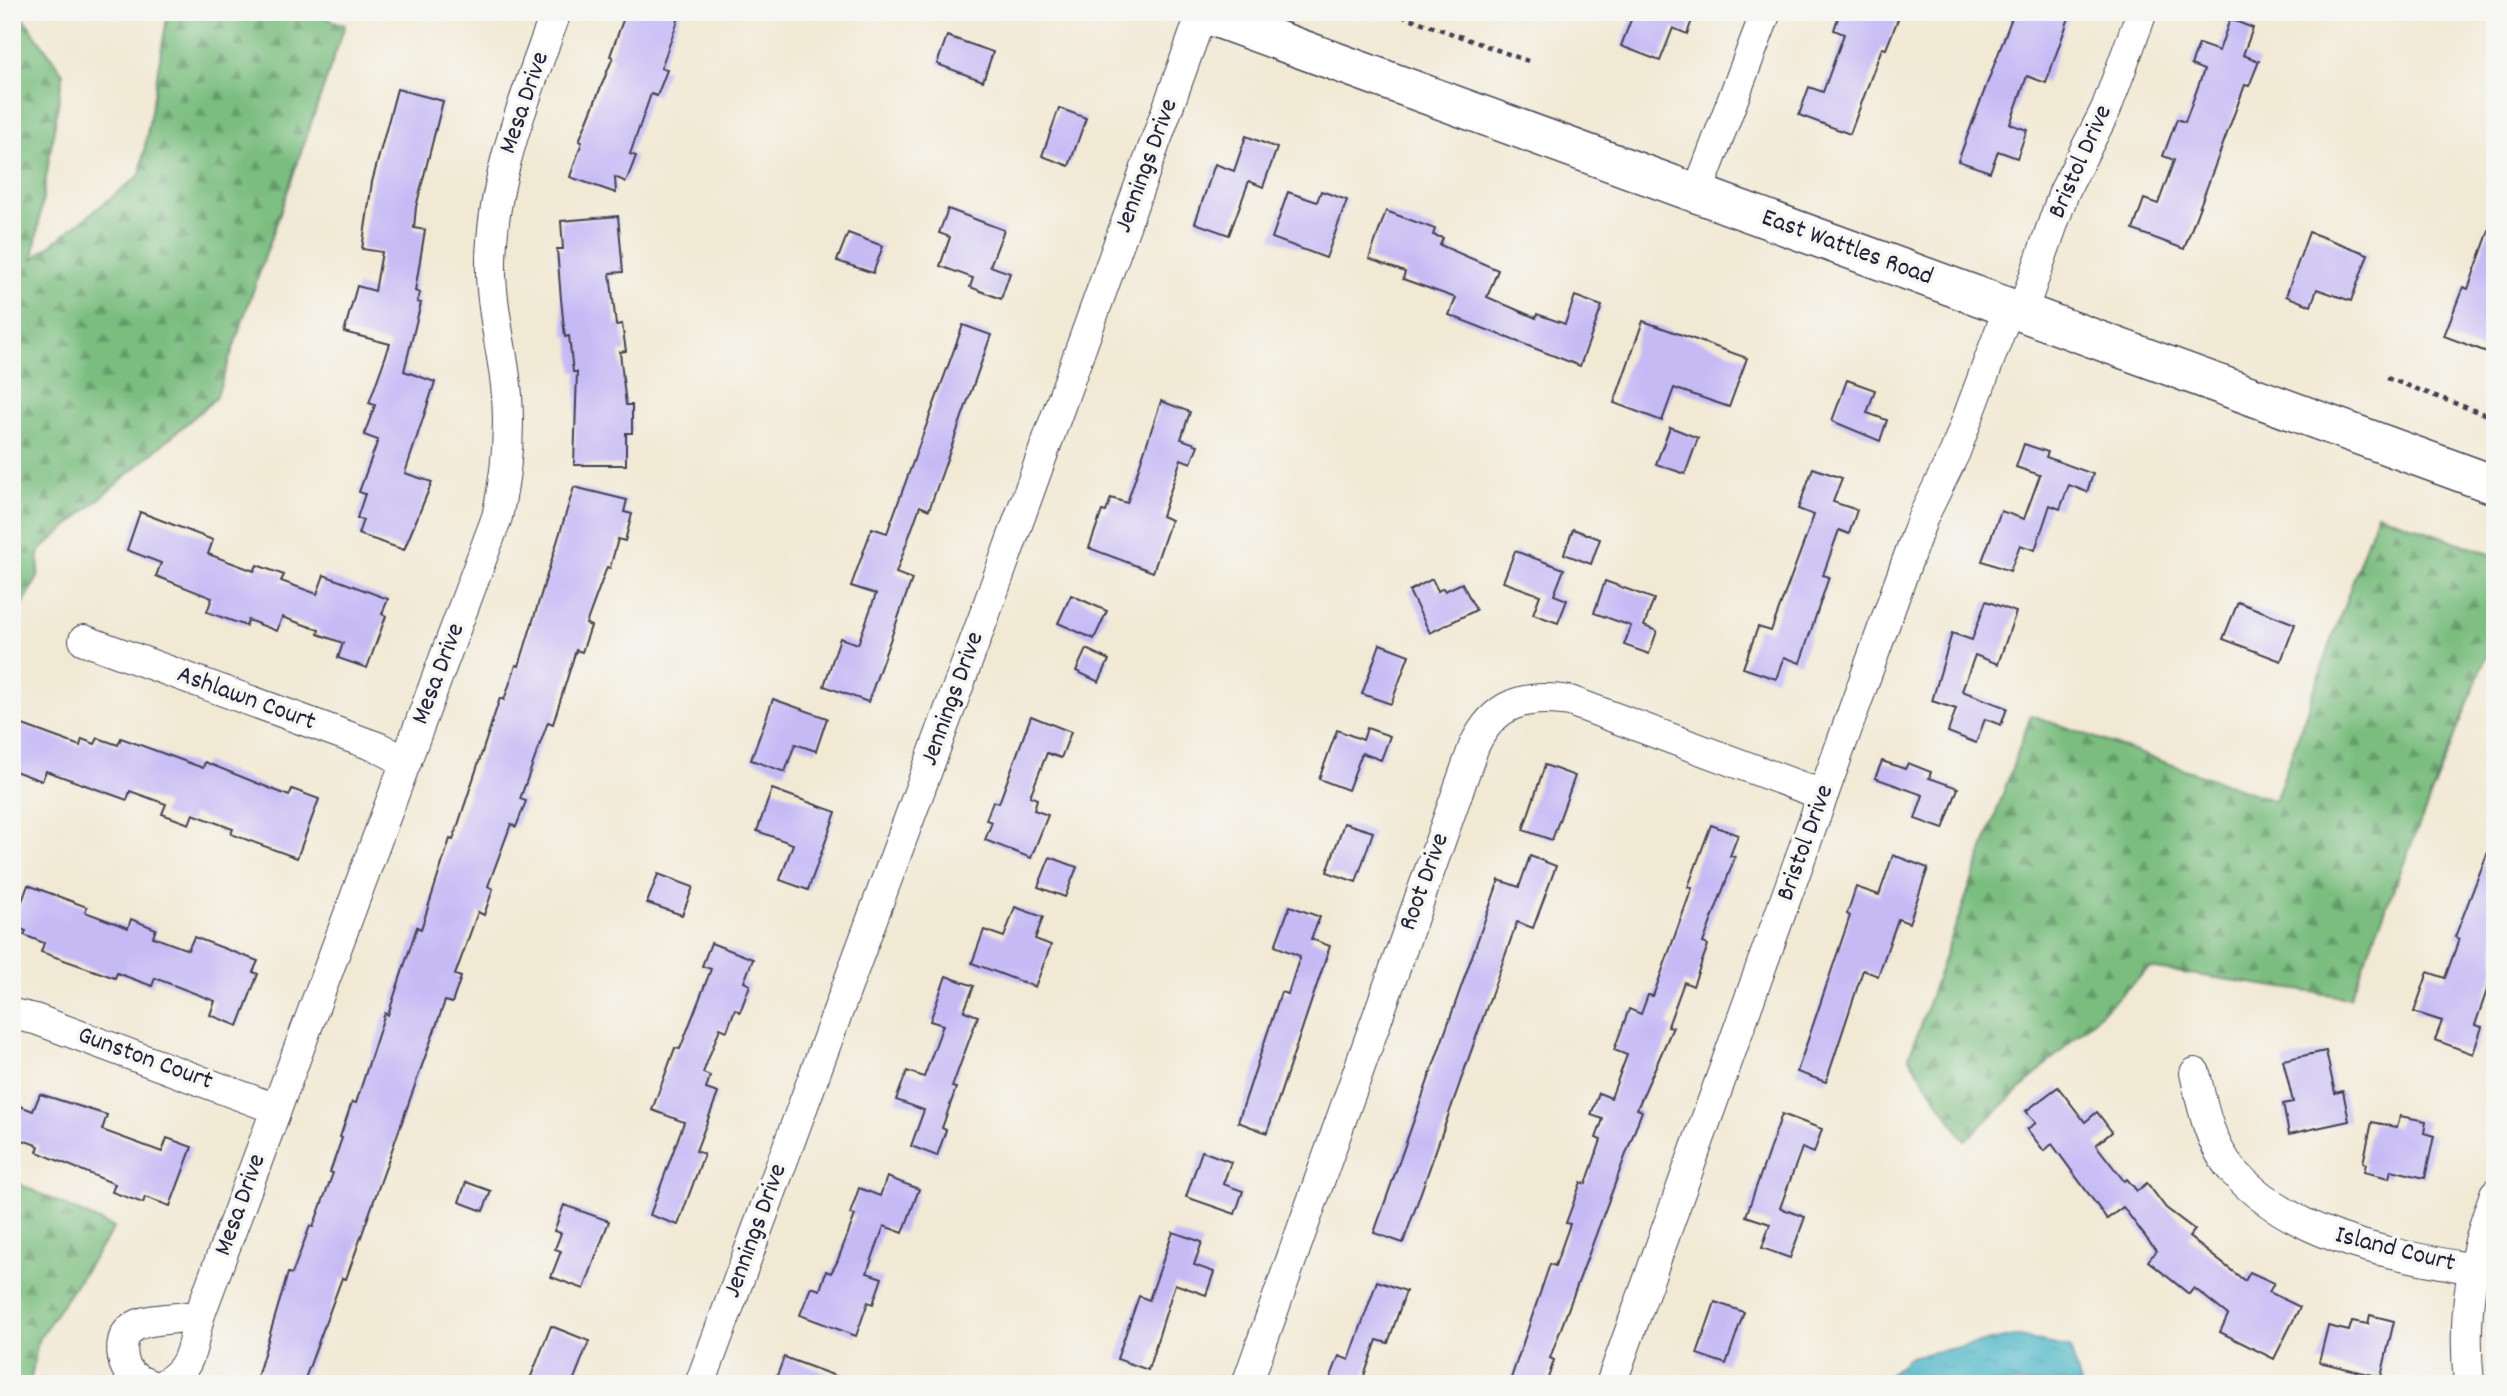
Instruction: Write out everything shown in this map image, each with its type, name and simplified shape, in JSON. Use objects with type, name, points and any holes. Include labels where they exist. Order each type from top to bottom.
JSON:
[{"type":"main road","name":"East Wattles Road","points":[[1201,13],[2495,485]]},
{"type":"street","name":"Mesa Drive","points":[[164,1384],[179,1376],[187,1363],[200,1314],[489,540],[502,492],[508,426],[507,394],[491,273],[494,221],[505,160],[556,12]]},
{"type":"street","points":[[1698,194],[1766,12]]},
{"type":"street","name":"Bristol Drive","points":[[1611,1384],[1923,517],[1955,452],[2064,192],[2106,108],[2142,12]]},
{"type":"street","name":"Jennings Drive","points":[[700,1384],[978,632],[1201,13]]},
{"type":"street","name":"Ashlawn Court","points":[[84,640],[380,748],[406,762]]},
{"type":"street","name":"Root Drive","points":[[1247,1384],[1474,746],[1488,721],[1504,707],[1523,701],[1550,698],[1570,702],[1823,795]]},
{"type":"street","name":"Gunston Court","points":[[12,1013],[35,1019],[276,1109]]},
{"type":"street","name":"Island Court","points":[[2195,1073],[2212,1135],[2232,1171],[2262,1196],[2300,1222],[2338,1240],[2473,1269]]},
{"type":"street","points":[[2469,1384],[2466,1312],[2473,1269],[2495,1194]]},
{"type":"street","points":[[148,1384],[130,1373],[124,1363],[122,1352],[131,1330],[145,1321],[188,1319],[200,1314]]},
{"type":"path","points":[[1392,12],[1528,61]]},
{"type":"path","points":[[2387,378],[2495,418]]},
{"type":"green space","points":[[12,12],[19,12],[63,73],[33,259],[140,175],[168,12],[309,12],[345,25],[216,398],[39,551],[38,577],[12,624]]},
{"type":"green space","points":[[2377,513],[2495,556],[2495,635],[2350,998],[2149,968],[1965,1141],[1909,1057],[2031,715],[2275,801]]},
{"type":"green space","points":[[17,1183],[114,1228],[38,1340],[30,1384],[12,1384],[12,1185]]},
{"type":"water","points":[[2015,1336],[2070,1348],[2081,1384],[1878,1384],[1910,1357]]},
{"type":"building","points":[[626,12],[681,12],[661,68],[667,70],[657,96],[651,94],[630,154],[636,156],[626,182],[615,177],[616,193],[570,177],[582,142],[579,141],[613,57],[610,56]]},
{"type":"building","points":[[1634,12],[1695,12],[1687,34],[1673,28],[1660,61],[1621,46]]},
{"type":"building","points":[[1840,12],[1881,12],[1898,19],[1886,49],[1882,48],[1850,134],[1799,115],[1809,87],[1823,92],[1844,34],[1834,30]]},
{"type":"building","points":[[2014,12],[2071,12],[2046,83],[2027,76],[2010,124],[2027,130],[2017,158],[1998,151],[1990,172],[1958,161]]},
{"type":"building","points":[[2230,19],[2253,28],[2243,55],[2259,61],[2249,86],[2245,85],[2184,249],[2133,230],[2144,199],[2158,204],[2174,160],[2163,156],[2177,119],[2185,122],[2204,70],[2191,65],[2199,44],[2219,51]]},
{"type":"building","points":[[947,36],[993,52],[983,81],[937,64]]},
{"type":"building","points":[[397,89],[443,101],[416,207],[414,228],[425,230],[415,291],[420,293],[417,302],[421,303],[404,371],[435,382],[405,473],[432,482],[404,550],[358,534],[363,520],[357,518],[365,494],[359,492],[378,440],[364,435],[375,405],[369,403],[390,344],[344,332],[357,286],[375,291],[382,252],[362,249],[372,182]]},
{"type":"building","points":[[1059,108],[1086,118],[1069,166],[1042,156]]},
{"type":"building","points":[[1246,136],[1277,148],[1263,187],[1249,181],[1229,235],[1195,223],[1215,164],[1234,171]]},
{"type":"building","points":[[1321,191],[1347,200],[1326,258],[1272,238],[1288,192],[1317,202]]},
{"type":"building","points":[[948,209],[1004,230],[990,266],[1010,273],[1001,299],[970,287],[973,278],[940,266],[950,237],[939,233]]},
{"type":"building","points":[[1386,211],[1435,229],[1433,235],[1443,238],[1440,245],[1498,270],[1487,297],[1536,318],[1537,314],[1565,324],[1575,296],[1602,306],[1580,366],[1449,315],[1456,298],[1403,279],[1405,272],[1369,259]]},
{"type":"building","points":[[618,216],[623,272],[610,273],[616,325],[622,324],[626,351],[620,352],[626,405],[632,405],[632,433],[626,433],[626,465],[574,465],[577,372],[573,372],[569,336],[565,337],[557,249],[563,249],[561,221]]},
{"type":"building","points":[[2492,222],[2495,223],[2495,355],[2444,336],[2463,287],[2468,289]]},
{"type":"building","points":[[2309,232],[2368,254],[2351,301],[2317,289],[2311,306],[2286,296]]},
{"type":"building","points":[[848,233],[883,246],[873,273],[837,261]]},
{"type":"building","points":[[1643,321],[1747,358],[1729,407],[1674,388],[1662,421],[1614,403]]},
{"type":"building","points":[[963,325],[991,335],[929,510],[920,506],[896,573],[912,579],[868,702],[824,686],[840,638],[858,644],[876,594],[851,586],[872,528],[887,533]]},
{"type":"building","points":[[1847,380],[1875,390],[1867,413],[1887,420],[1880,441],[1832,421]]},
{"type":"building","points":[[1161,401],[1190,412],[1181,439],[1198,445],[1191,463],[1181,459],[1162,516],[1171,520],[1153,572],[1089,548],[1102,511],[1106,512],[1111,498],[1127,503]]},
{"type":"building","points":[[1670,427],[1698,438],[1685,474],[1656,464]]},
{"type":"building","points":[[2024,444],[2048,452],[2046,457],[2093,474],[2087,492],[2069,485],[2060,509],[2050,505],[2035,550],[2020,545],[2010,571],[1982,561],[2001,511],[2024,519],[2040,475],[2016,467]]},
{"type":"building","points":[[1813,468],[1842,478],[1833,502],[1857,510],[1849,534],[1839,530],[1823,575],[1829,577],[1800,663],[1784,657],[1776,679],[1743,668],[1758,627],[1771,631],[1814,515],[1798,509]]},
{"type":"building","points":[[574,487],[627,500],[624,512],[632,514],[625,541],[618,539],[610,568],[607,567],[586,624],[591,626],[582,652],[576,650],[553,724],[548,722],[520,799],[526,801],[516,827],[511,824],[488,886],[493,889],[484,915],[478,912],[455,975],[461,977],[452,1003],[445,1001],[346,1279],[342,1278],[303,1384],[255,1384],[288,1273],[292,1274],[310,1226],[313,1227],[333,1173],[330,1172],[352,1102],[356,1103],[417,927],[421,929],[500,698],[504,700],[516,665],[519,666]]},
{"type":"building","points":[[140,512],[213,540],[208,554],[254,571],[257,565],[284,575],[281,581],[317,594],[324,575],[388,599],[382,614],[386,616],[367,668],[338,658],[343,643],[318,634],[319,630],[282,617],[277,631],[248,620],[246,626],[207,612],[212,598],[156,576],[161,563],[127,550]]},
{"type":"building","points":[[1573,529],[1600,539],[1591,564],[1564,554]]},
{"type":"building","points":[[1515,551],[1564,569],[1554,595],[1567,600],[1558,623],[1533,614],[1540,595],[1503,582]]},
{"type":"building","points":[[1432,579],[1438,591],[1443,588],[1445,591],[1462,583],[1476,610],[1430,633],[1409,591]]},
{"type":"building","points":[[1605,581],[1654,599],[1644,626],[1657,631],[1649,654],[1624,645],[1631,626],[1594,613]]},
{"type":"building","points":[[1071,595],[1107,611],[1094,639],[1058,623]]},
{"type":"building","points":[[1986,601],[2016,612],[1998,664],[1975,655],[1962,691],[2007,708],[2001,725],[1985,719],[1976,743],[1948,732],[1956,709],[1932,701],[1952,633],[1972,640]]},
{"type":"building","points":[[2238,602],[2295,624],[2281,661],[2223,639]]},
{"type":"building","points":[[1380,644],[1409,655],[1391,704],[1362,694]]},
{"type":"building","points":[[1086,649],[1109,660],[1099,682],[1076,671]]},
{"type":"building","points":[[773,699],[827,718],[816,751],[795,744],[785,772],[751,760]]},
{"type":"building","points":[[1031,716],[1071,732],[1061,758],[1047,753],[1030,796],[1037,799],[1034,810],[1048,815],[1031,858],[985,840],[992,822],[986,820],[993,801],[999,803]]},
{"type":"building","points":[[12,721],[80,746],[82,739],[95,744],[98,738],[118,745],[121,738],[203,768],[205,762],[289,796],[292,789],[319,799],[297,858],[231,834],[233,829],[193,814],[189,824],[162,814],[166,804],[130,791],[127,800],[46,771],[42,781],[12,770]]},
{"type":"building","points":[[1367,728],[1390,736],[1381,760],[1362,753],[1348,790],[1319,779],[1337,730],[1363,740]]},
{"type":"building","points":[[1882,761],[1905,769],[1908,763],[1931,772],[1929,778],[1958,788],[1943,829],[1915,819],[1923,795],[1875,778]]},
{"type":"building","points":[[1545,765],[1575,776],[1552,840],[1523,830]]},
{"type":"building","points":[[772,789],[836,812],[808,890],[780,880],[793,844],[757,831]]},
{"type":"building","points":[[1344,823],[1373,832],[1356,882],[1327,872]]},
{"type":"building","points":[[1711,825],[1738,835],[1730,856],[1735,857],[1703,943],[1708,945],[1693,986],[1684,982],[1668,1026],[1673,1027],[1637,1109],[1642,1111],[1550,1358],[1554,1360],[1546,1384],[1509,1384],[1550,1264],[1555,1266],[1570,1224],[1566,1223],[1581,1182],[1586,1184],[1601,1140],[1596,1138],[1603,1119],[1591,1115],[1599,1093],[1611,1098],[1627,1055],[1614,1050],[1629,1009],[1641,1014],[1648,995],[1653,996],[1692,888],[1688,887]]},
{"type":"building","points":[[2492,841],[2495,841],[2495,967],[2475,1025],[2482,1027],[2473,1054],[2435,1040],[2442,1021],[2414,1012],[2428,972],[2445,978],[2459,939],[2455,937]]},
{"type":"building","points":[[1893,855],[1928,868],[1909,923],[1898,919],[1878,976],[1863,970],[1826,1082],[1797,1072],[1850,916],[1847,914],[1856,887],[1879,895]]},
{"type":"building","points":[[1530,856],[1556,866],[1533,928],[1517,922],[1403,1243],[1374,1233],[1499,880],[1519,887]]},
{"type":"building","points":[[1050,857],[1077,867],[1065,897],[1038,887]]},
{"type":"building","points":[[658,874],[693,887],[682,915],[647,903]]},
{"type":"building","points":[[28,885],[87,907],[85,912],[128,928],[131,919],[156,929],[153,937],[188,950],[194,937],[258,961],[253,972],[258,974],[238,1026],[210,1015],[215,1001],[155,978],[152,986],[117,973],[115,978],[41,952],[44,943],[24,935],[26,931],[13,926]]},
{"type":"building","points":[[1290,906],[1320,917],[1311,939],[1330,946],[1267,1133],[1238,1122],[1281,992],[1288,994],[1300,956],[1275,946]]},
{"type":"building","points":[[1015,907],[1043,917],[1035,939],[1051,945],[1035,987],[972,963],[984,930],[1004,937]]},
{"type":"building","points":[[711,943],[753,959],[744,982],[750,985],[740,1012],[735,1009],[727,1031],[720,1028],[703,1073],[710,1076],[706,1089],[718,1093],[696,1151],[704,1154],[678,1225],[650,1215],[684,1122],[652,1110],[675,1048],[680,1049],[711,969],[702,966]]},
{"type":"building","points":[[946,976],[974,986],[964,1011],[978,1016],[952,1087],[956,1088],[942,1128],[946,1130],[937,1156],[911,1146],[924,1110],[896,1100],[907,1071],[924,1077],[943,1025],[930,1021]]},
{"type":"building","points":[[2326,1051],[2335,1093],[2343,1091],[2349,1121],[2289,1134],[2283,1104],[2293,1102],[2283,1060]]},
{"type":"building","points":[[2058,1087],[2085,1122],[2097,1112],[2112,1132],[2096,1145],[2124,1181],[2127,1179],[2137,1191],[2147,1183],[2166,1208],[2195,1230],[2189,1237],[2245,1281],[2250,1272],[2274,1283],[2269,1292],[2300,1307],[2274,1359],[2220,1332],[2228,1315],[2194,1288],[2189,1294],[2148,1261],[2156,1251],[2123,1207],[2107,1219],[2052,1144],[2044,1151],[2027,1129],[2036,1123],[2026,1111]]},
{"type":"building","points":[[40,1094],[107,1115],[102,1130],[162,1152],[167,1138],[192,1147],[170,1206],[145,1197],[143,1203],[112,1192],[115,1184],[37,1152],[39,1146],[12,1136],[12,1103],[33,1111]]},
{"type":"building","points":[[1782,1114],[1822,1129],[1814,1153],[1802,1148],[1780,1208],[1805,1217],[1790,1258],[1762,1248],[1770,1224],[1746,1216]]},
{"type":"building","points":[[2400,1116],[2426,1121],[2424,1133],[2434,1136],[2425,1178],[2391,1170],[2389,1178],[2364,1172],[2366,1164],[2363,1163],[2372,1122],[2397,1127]]},
{"type":"building","points":[[1202,1151],[1231,1162],[1223,1184],[1243,1191],[1235,1214],[1186,1197]]},
{"type":"building","points":[[887,1177],[919,1189],[903,1233],[884,1226],[867,1273],[882,1278],[873,1304],[868,1302],[856,1336],[800,1315],[811,1287],[820,1290],[826,1271],[831,1273],[837,1262],[855,1215],[850,1214],[859,1188],[880,1196]]},
{"type":"building","points":[[466,1182],[491,1191],[483,1211],[459,1202]]},
{"type":"building","points":[[564,1205],[609,1221],[584,1289],[551,1277],[561,1251],[555,1249],[561,1233],[554,1231]]},
{"type":"building","points":[[1173,1232],[1202,1242],[1194,1265],[1214,1272],[1206,1295],[1175,1284],[1148,1370],[1117,1359],[1139,1296],[1149,1300]]},
{"type":"building","points":[[1377,1281],[1406,1291],[1388,1343],[1377,1340],[1361,1384],[1328,1384],[1339,1356],[1349,1360]]},
{"type":"building","points":[[1715,1302],[1744,1312],[1726,1364],[1697,1354]]},
{"type":"building","points":[[2370,1315],[2394,1321],[2381,1377],[2319,1362],[2328,1326],[2349,1331],[2352,1321],[2368,1324]]},
{"type":"building","points":[[551,1326],[589,1341],[572,1384],[528,1384]]},
{"type":"building","points":[[784,1357],[849,1381],[849,1384],[774,1384]]}]
